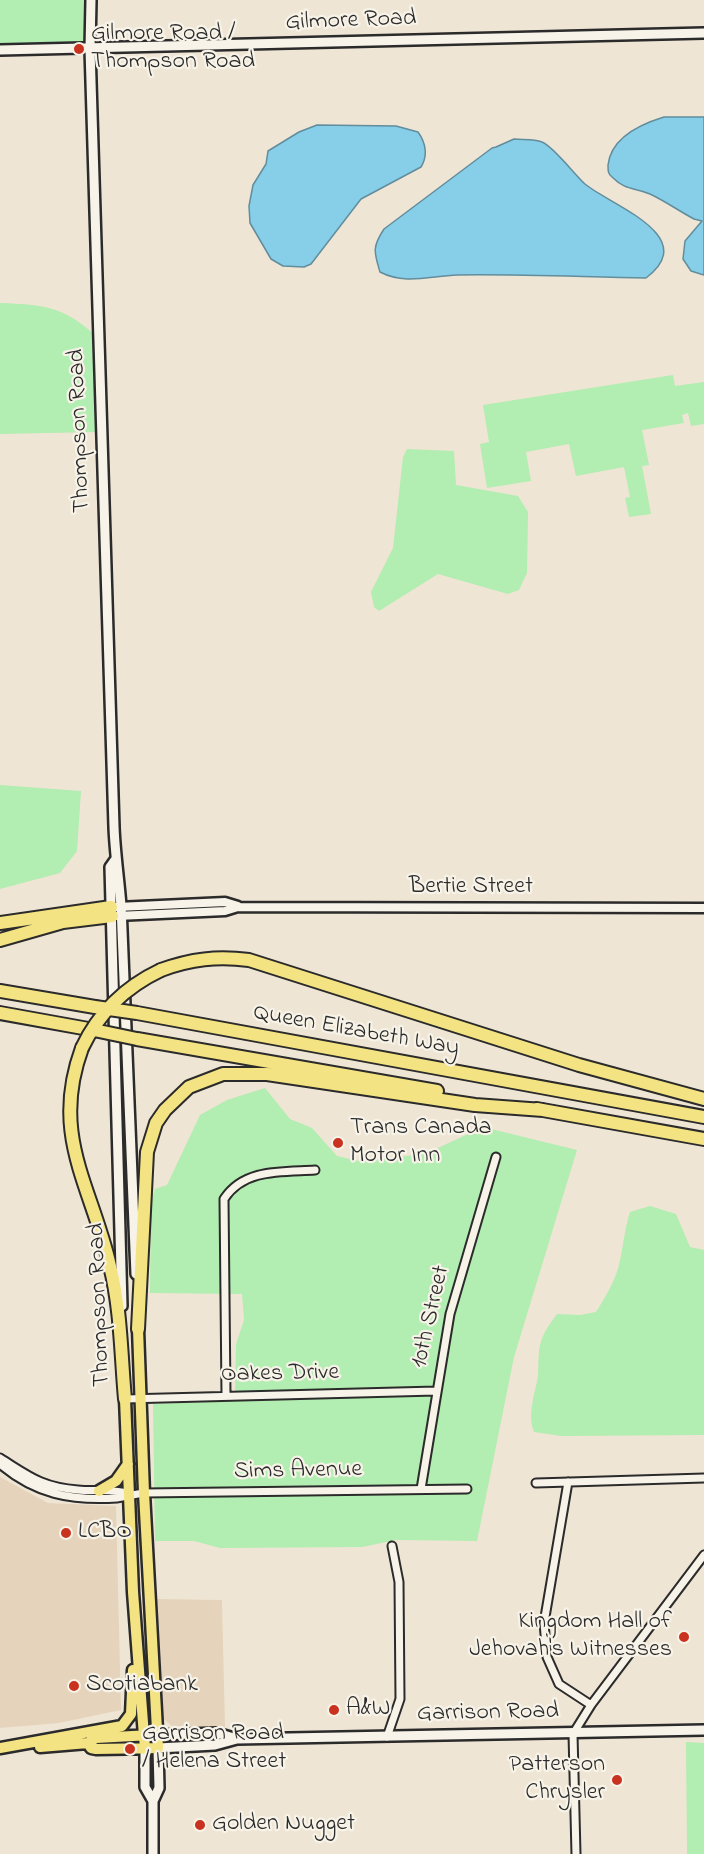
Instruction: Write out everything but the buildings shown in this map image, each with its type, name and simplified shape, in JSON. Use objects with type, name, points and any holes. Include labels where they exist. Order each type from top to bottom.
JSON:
[{"type":"highway","points":[[0,923],[116,911]]},
{"type":"highway","points":[[0,940],[63,922],[116,911]]},
{"type":"highway","points":[[125,1399],[111,1268],[76,1159],[70,1130],[70,1092],[73,1075],[90,1031],[108,1007],[126,991],[161,970],[182,962],[204,959],[224,957],[249,960],[579,1065],[704,1099]]},
{"type":"highway","name":"Queen Elizabeth Way","points":[[0,991],[137,1013],[704,1117]]},
{"type":"highway","name":"Queen Elizabeth Way","points":[[0,1013],[704,1139]]},
{"type":"highway","points":[[138,1329],[147,1152],[156,1123],[165,1110],[189,1087],[223,1074],[267,1074],[475,1105],[543,1110]]},
{"type":"main road","name":"Thompson Road","points":[[91,0],[90,49],[115,860],[110,867],[116,911],[158,1748]]},
{"type":"main road","name":"Gilmore Road","points":[[0,50],[704,33]]},
{"type":"main road","name":"Thompson Road","points":[[116,911],[125,1399],[134,1592],[145,1749]]},
{"type":"main road","points":[[99,1491],[116,1481],[128,1464]]},
{"type":"main road","points":[[0,1748],[122,1726],[131,1714],[134,1592]]},
{"type":"main road","name":"Garrison Road","points":[[88,1743],[90,1748],[96,1749],[145,1749],[215,1745],[237,1739],[704,1731]]},
{"type":"main road","name":"Garrison Road","points":[[0,1748],[88,1743],[96,1737],[217,1734],[237,1739]]},
{"type":"main road","points":[[153,1854],[153,1801],[159,1788],[158,1748]]},
{"type":"main road","points":[[145,1749],[145,1787],[153,1801]]},
{"type":"street","name":"Bertie Street","points":[[116,911],[225,910],[238,907],[704,908]]},
{"type":"street","name":"10th Street","points":[[421,1489],[450,1314],[496,1157]]},
{"type":"street","points":[[226,1395],[224,1199],[227,1194],[251,1176],[261,1173],[315,1170]]},
{"type":"street","name":"Oakes Drive","points":[[125,1399],[436,1390]]},
{"type":"street","name":"Sims Avenue","points":[[0,1458],[39,1482],[79,1491],[120,1491],[130,1494]]},
{"type":"street","name":"Sims Avenue","points":[[0,1464],[25,1484],[54,1494],[78,1498],[120,1497],[144,1493],[467,1489]]},
{"type":"street","points":[[536,1483],[704,1478]]},
{"type":"street","points":[[568,1482],[544,1623],[547,1658],[559,1684],[591,1705]]},
{"type":"street","points":[[387,1737],[400,1700],[399,1582],[392,1546]]},
{"type":"street","points":[[576,1854],[573,1734],[591,1705],[704,1555]]},
{"type":"shaded area","points":[[0,1477],[48,1503],[116,1506],[121,1710],[59,1723],[0,1728]]},
{"type":"shaded area","points":[[157,1599],[222,1600],[225,1727],[173,1727],[160,1716]]},
{"type":"green space","points":[[0,0],[85,0],[85,42],[0,44]]},
{"type":"green space","points":[[0,303],[50,308],[71,317],[94,334],[97,432],[0,434]]},
{"type":"green space","points":[[673,375],[675,386],[704,382],[704,424],[691,426],[688,413],[682,415],[684,423],[642,430],[649,465],[642,466],[651,514],[629,517],[625,498],[630,497],[624,467],[576,476],[569,444],[526,452],[531,481],[487,488],[480,444],[489,442],[483,405]]},
{"type":"green space","points":[[407,449],[454,451],[456,485],[518,496],[528,512],[527,573],[519,590],[508,594],[438,574],[379,611],[374,607],[371,592],[393,548],[403,457]]},
{"type":"green space","points":[[0,785],[81,791],[77,851],[60,873],[0,889]]},
{"type":"green space","points":[[265,1088],[290,1119],[312,1128],[337,1156],[359,1161],[425,1154],[483,1127],[577,1150],[514,1357],[477,1541],[396,1540],[362,1547],[220,1548],[194,1541],[155,1541],[153,1404],[235,1401],[236,1344],[244,1320],[242,1294],[150,1293],[151,1202],[155,1189],[167,1185],[200,1115],[227,1100]]},
{"type":"green space","points":[[650,1206],[676,1214],[690,1247],[704,1250],[704,1435],[561,1436],[534,1432],[531,1411],[538,1376],[539,1349],[545,1331],[557,1314],[580,1315],[596,1312],[618,1269],[630,1212]]},
{"type":"green space","points":[[686,1742],[704,1743],[704,1854],[687,1854]]},
{"type":"water","points":[[664,117],[704,117],[704,275],[691,271],[683,259],[685,241],[702,221],[694,219],[650,194],[622,185],[608,172],[610,155],[621,140],[637,128]]},
{"type":"water","points":[[317,125],[396,126],[418,132],[423,141],[425,158],[421,167],[361,199],[311,264],[304,267],[283,266],[271,259],[250,223],[249,206],[253,185],[266,164],[268,151],[299,132]]},
{"type":"water","points":[[514,139],[536,140],[547,145],[585,184],[646,223],[658,235],[664,249],[660,263],[646,278],[457,275],[408,279],[380,272],[375,250],[377,240],[384,229],[492,148]]},
{"type":"place","name":"Gilmore Road / Thompson Road","points":[[79,49]]},
{"type":"place","name":"Trans Canada Motor Inn","points":[[338,1143]]},
{"type":"place","name":"LCBO","points":[[66,1533]]},
{"type":"place","name":"Kingdom Hall of Jehovah's Witnesses","points":[[684,1637]]},
{"type":"place","name":"Scotiabank","points":[[74,1686]]},
{"type":"place","name":"A&W","points":[[334,1710]]},
{"type":"place","name":"Garrison Road / Helena Street","points":[[130,1749]]},
{"type":"place","name":"Patterson Chrysler","points":[[617,1780]]},
{"type":"place","name":"Golden Nugget","points":[[200,1825]]}]
